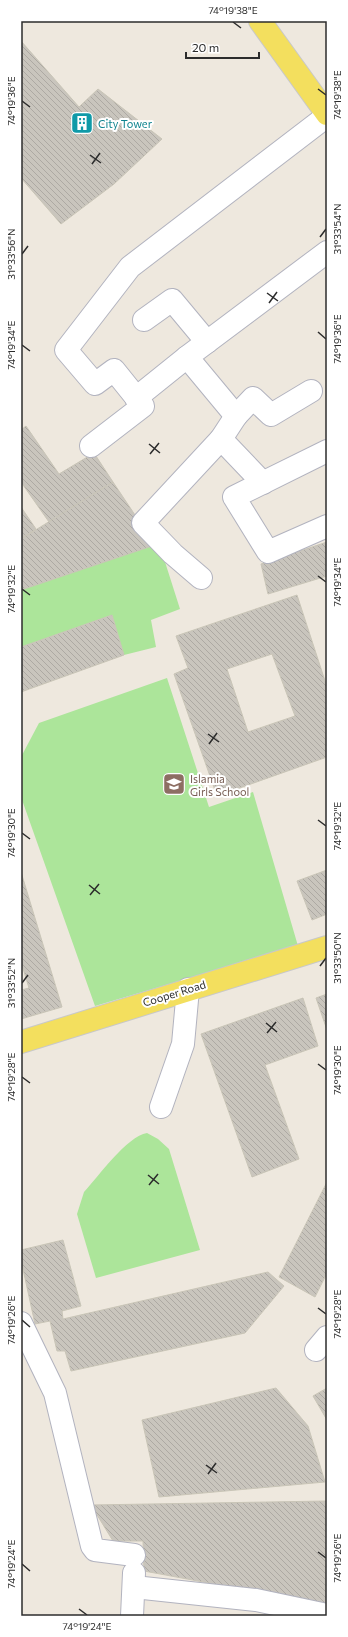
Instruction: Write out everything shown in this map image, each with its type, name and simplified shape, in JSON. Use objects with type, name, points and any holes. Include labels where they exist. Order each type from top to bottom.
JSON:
[{"type":"main road","points":[[260,21],[327,115]]},
{"type":"main road","name":"Cooper Road","points":[[21,1042],[327,947]]},
{"type":"street","points":[[91,446],[143,406],[114,370],[95,384],[66,350],[130,267],[327,115]]},
{"type":"street","points":[[136,398],[207,342],[327,252]]},
{"type":"street","points":[[144,320],[172,300],[207,342]]},
{"type":"street","points":[[188,357],[236,416]]},
{"type":"street","points":[[201,578],[173,554],[143,523],[221,439],[236,416],[253,398],[271,415],[311,391]]},
{"type":"street","points":[[221,439],[263,483]]},
{"type":"street","points":[[327,451],[234,497],[268,552],[327,526]]},
{"type":"street","points":[[161,1107],[183,1044],[188,989]]},
{"type":"street","points":[[21,1323],[55,1393],[92,1546],[95,1550],[134,1551],[132,1616]]},
{"type":"street","points":[[134,1587],[255,1608],[327,1615]]},
{"type":"green space","points":[[159,543],[180,609],[151,620],[156,647],[124,655],[112,615],[21,647],[21,590]]},
{"type":"green space","points":[[167,678],[209,807],[253,792],[298,946],[95,1006],[21,797],[21,757],[39,723]]},
{"type":"green space","points":[[147,1133],[158,1139],[169,1149],[200,1250],[96,1278],[77,1214],[84,1192],[122,1149],[131,1141]]},
{"type":"building","name":"City Tower","points":[[21,41],[79,107],[98,89],[162,139],[114,184],[61,224],[21,178]]},
{"type":"building","points":[[26,426],[59,474],[94,453],[113,482],[49,522],[21,482],[21,430]]},
{"type":"building","points":[[113,482],[155,545],[21,590],[21,539]]},
{"type":"building","points":[[21,507],[36,529],[21,539]]},
{"type":"building","points":[[327,542],[327,576],[268,594],[261,564]]},
{"type":"building","points":[[297,595],[327,687],[327,757],[217,796],[174,674],[188,668],[176,636]],"holes":[[[272,654],[295,716],[248,732],[227,669]]]},
{"type":"building","points":[[112,615],[124,655],[21,692],[21,647]]},
{"type":"building","points":[[327,870],[327,914],[312,920],[297,881]]},
{"type":"building","points":[[21,872],[62,1007],[21,1019],[21,990],[29,988],[21,962]]},
{"type":"building","points":[[327,994],[327,1030],[316,998]]},
{"type":"building","points":[[303,998],[318,1046],[265,1065],[299,1159],[252,1177],[201,1034]]},
{"type":"building","points":[[327,1182],[327,1273],[315,1297],[279,1277]]},
{"type":"building","points":[[63,1240],[81,1306],[62,1311],[63,1319],[268,1272],[284,1286],[245,1333],[71,1371],[65,1351],[57,1351],[50,1321],[35,1324],[21,1260],[21,1250]]},
{"type":"building","points":[[276,1388],[308,1426],[325,1482],[159,1497],[142,1420]]},
{"type":"building","points":[[327,1388],[327,1420],[313,1396]]},
{"type":"building","points":[[327,1501],[327,1605],[144,1571],[143,1541],[113,1541],[91,1505]]},
{"type":"place","name":"City Tower","points":[[82,123]]},
{"type":"place","name":"Islamia Girls School","points":[[174,784]]}]
